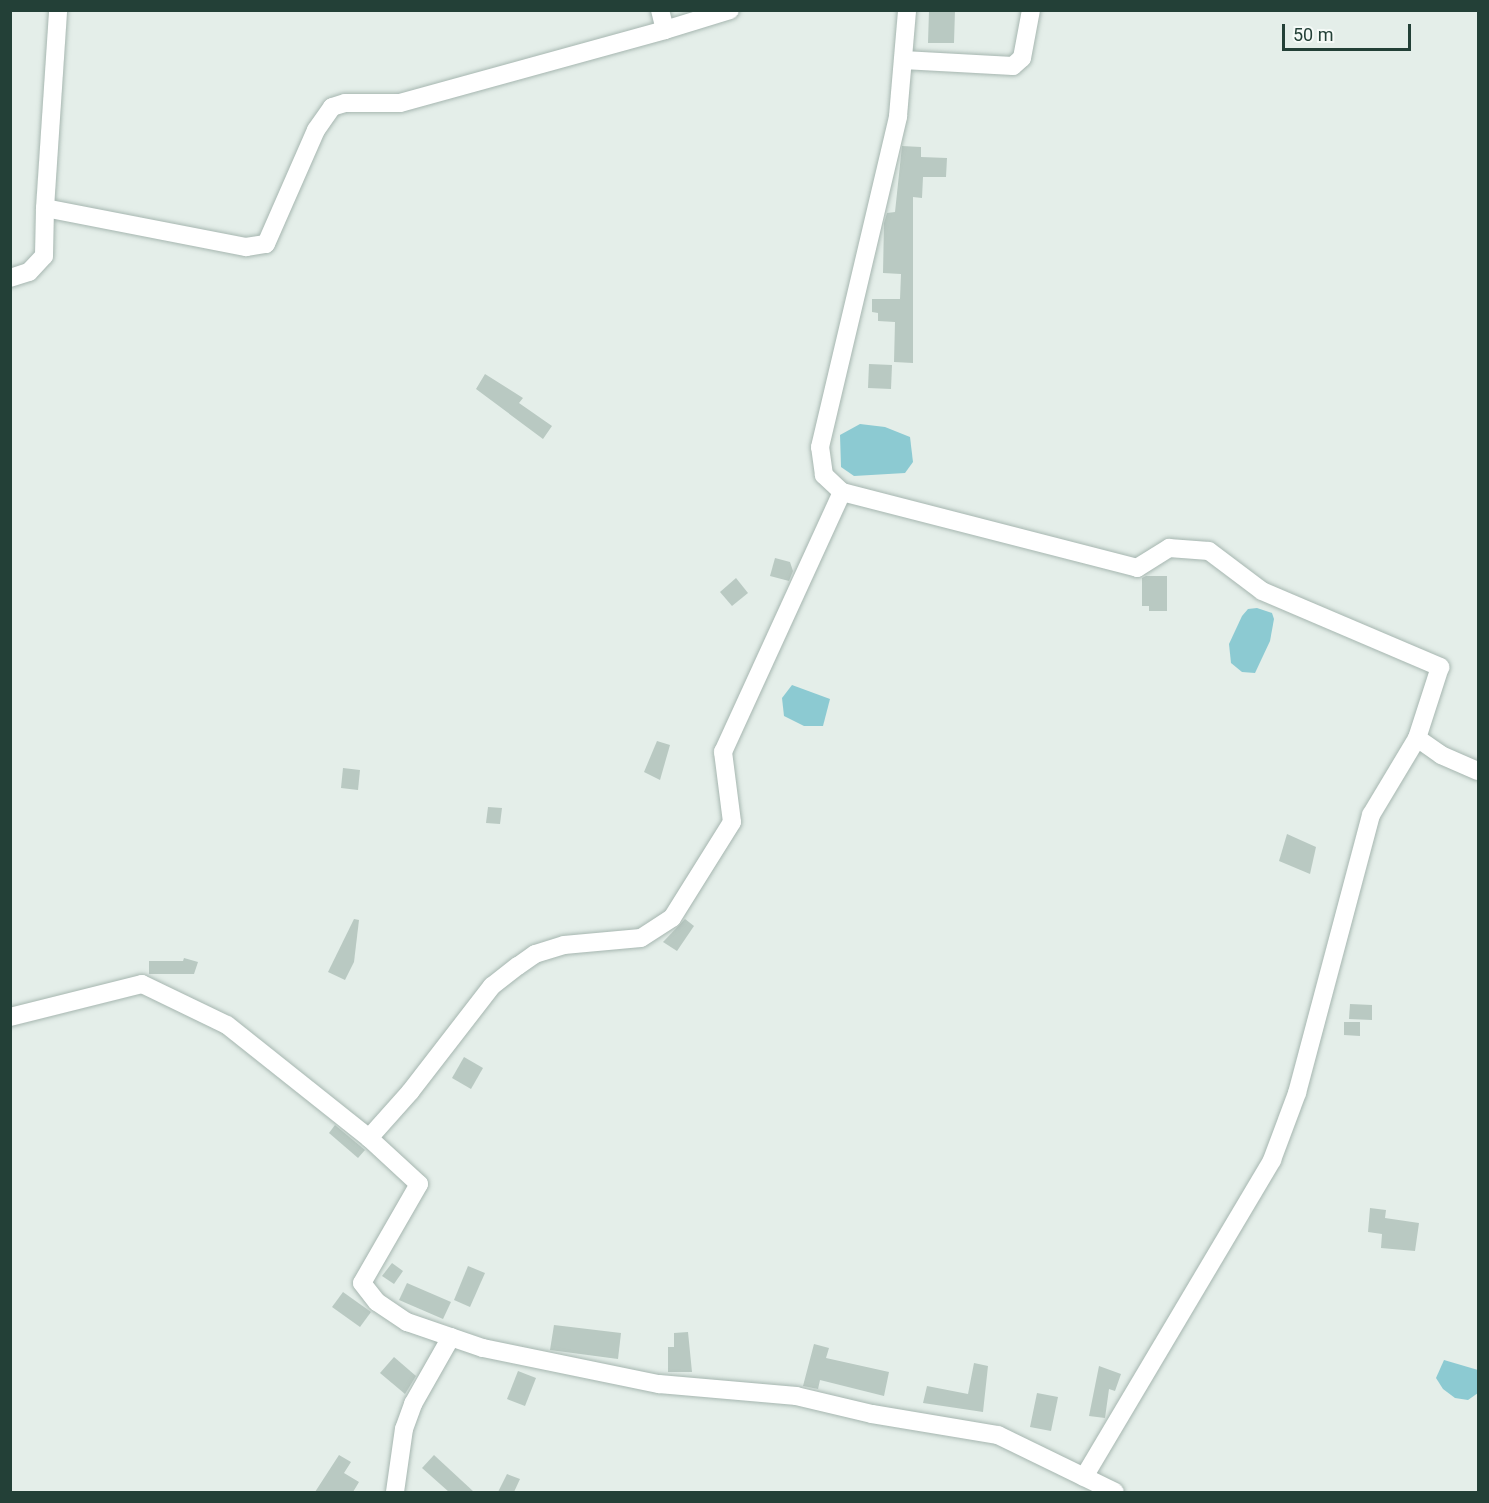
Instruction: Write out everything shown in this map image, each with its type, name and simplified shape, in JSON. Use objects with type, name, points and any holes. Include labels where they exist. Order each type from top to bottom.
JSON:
[{"type":"street","points":[[10,278],[28,272],[44,256],[58,10]]},
{"type":"street","points":[[660,10],[665,30]]},
{"type":"street","points":[[45,208],[260,247],[267,244],[316,130],[332,107],[345,103],[400,103],[730,10]]},
{"type":"street","points":[[907,10],[898,116],[820,447],[824,475],[842,492],[1137,567],[1169,548],[1209,551],[1262,591],[1440,667],[1417,738],[1371,815],[1297,1093],[1272,1160],[1084,1477]]},
{"type":"street","points":[[903,60],[1013,66],[1022,58],[1031,10]]},
{"type":"street","points":[[369,1138],[410,1092],[492,986],[518,966],[535,954],[564,945],[641,938],[672,918],[732,822],[723,752],[842,492]]},
{"type":"street","points":[[1417,738],[1441,755],[1479,771]]},
{"type":"street","points":[[10,1017],[142,984],[226,1025],[369,1138],[419,1184],[362,1283],[377,1302],[407,1322],[483,1348],[659,1384],[796,1396],[872,1414],[998,1435],[1116,1492]]},
{"type":"street","points":[[395,1492],[404,1429],[413,1404],[452,1337]]},
{"type":"water","points":[[860,424],[885,427],[910,437],[913,462],[905,473],[854,476],[841,467],[840,435]]},
{"type":"water","points":[[1257,608],[1272,613],[1274,619],[1270,641],[1255,673],[1242,672],[1231,663],[1229,644],[1242,616],[1248,609]]},
{"type":"water","points":[[792,685],[830,699],[823,726],[804,726],[784,716],[782,698]]},
{"type":"water","points":[[1444,1360],[1478,1370],[1478,1393],[1468,1400],[1455,1398],[1443,1389],[1436,1378]]},
{"type":"building","points":[[929,10],[955,10],[954,43],[928,43]]},
{"type":"building","points":[[902,146],[921,147],[921,157],[947,158],[946,177],[923,177],[922,198],[913,197],[913,363],[894,362],[895,322],[878,321],[878,313],[872,312],[872,299],[900,299],[901,274],[883,273],[884,223],[887,213],[895,212]]},
{"type":"building","points":[[869,364],[892,365],[891,389],[868,388]]},
{"type":"building","points":[[485,374],[523,398],[519,403],[552,426],[543,439],[476,389]]},
{"type":"building","points":[[775,558],[790,562],[793,571],[789,581],[770,576]]},
{"type":"building","points":[[1167,576],[1167,611],[1149,611],[1149,606],[1142,606],[1142,578]]},
{"type":"building","points":[[736,578],[748,593],[732,606],[720,592]]},
{"type":"building","points":[[657,741],[670,745],[660,780],[644,772]]},
{"type":"building","points":[[343,768],[360,770],[358,790],[341,788]]},
{"type":"building","points":[[488,807],[502,808],[500,824],[486,823]]},
{"type":"building","points":[[1287,834],[1316,847],[1310,874],[1279,861]]},
{"type":"building","points":[[354,919],[359,920],[354,962],[345,980],[328,972]]},
{"type":"building","points":[[685,919],[694,926],[677,951],[663,942]]},
{"type":"building","points":[[184,958],[198,962],[194,974],[149,974],[149,961],[183,961]]},
{"type":"building","points":[[1350,1004],[1372,1005],[1372,1020],[1349,1019]]},
{"type":"building","points":[[1344,1022],[1360,1022],[1360,1036],[1344,1035]]},
{"type":"building","points":[[464,1057],[483,1068],[471,1089],[452,1078]]},
{"type":"building","points":[[335,1125],[365,1150],[358,1158],[329,1133]]},
{"type":"building","points":[[1370,1208],[1386,1210],[1385,1218],[1419,1223],[1415,1251],[1381,1248],[1382,1234],[1368,1232]]},
{"type":"building","points":[[392,1263],[403,1271],[394,1284],[382,1276]]},
{"type":"building","points":[[468,1266],[485,1273],[470,1307],[454,1300]]},
{"type":"building","points":[[407,1283],[451,1302],[443,1319],[399,1300]]},
{"type":"building","points":[[343,1292],[371,1312],[360,1327],[332,1307]]},
{"type":"building","points":[[554,1325],[621,1333],[618,1359],[550,1350]]},
{"type":"building","points":[[688,1332],[692,1372],[668,1372],[668,1347],[674,1347],[674,1333]]},
{"type":"building","points":[[814,1344],[829,1348],[826,1358],[889,1372],[884,1396],[820,1380],[818,1389],[803,1386]]},
{"type":"building","points":[[394,1357],[416,1376],[405,1394],[380,1373]]},
{"type":"building","points":[[974,1363],[988,1366],[983,1412],[923,1403],[927,1386],[968,1394]]},
{"type":"building","points":[[1099,1366],[1121,1374],[1115,1391],[1109,1389],[1105,1418],[1089,1416]]},
{"type":"building","points":[[518,1371],[536,1378],[525,1406],[507,1399]]},
{"type":"building","points":[[1037,1393],[1058,1397],[1051,1431],[1030,1427]]},
{"type":"building","points":[[339,1455],[351,1462],[344,1473],[359,1482],[353,1492],[315,1492]]},
{"type":"building","points":[[434,1455],[474,1492],[449,1492],[422,1468]]},
{"type":"building","points":[[507,1474],[520,1479],[514,1492],[498,1492]]}]
